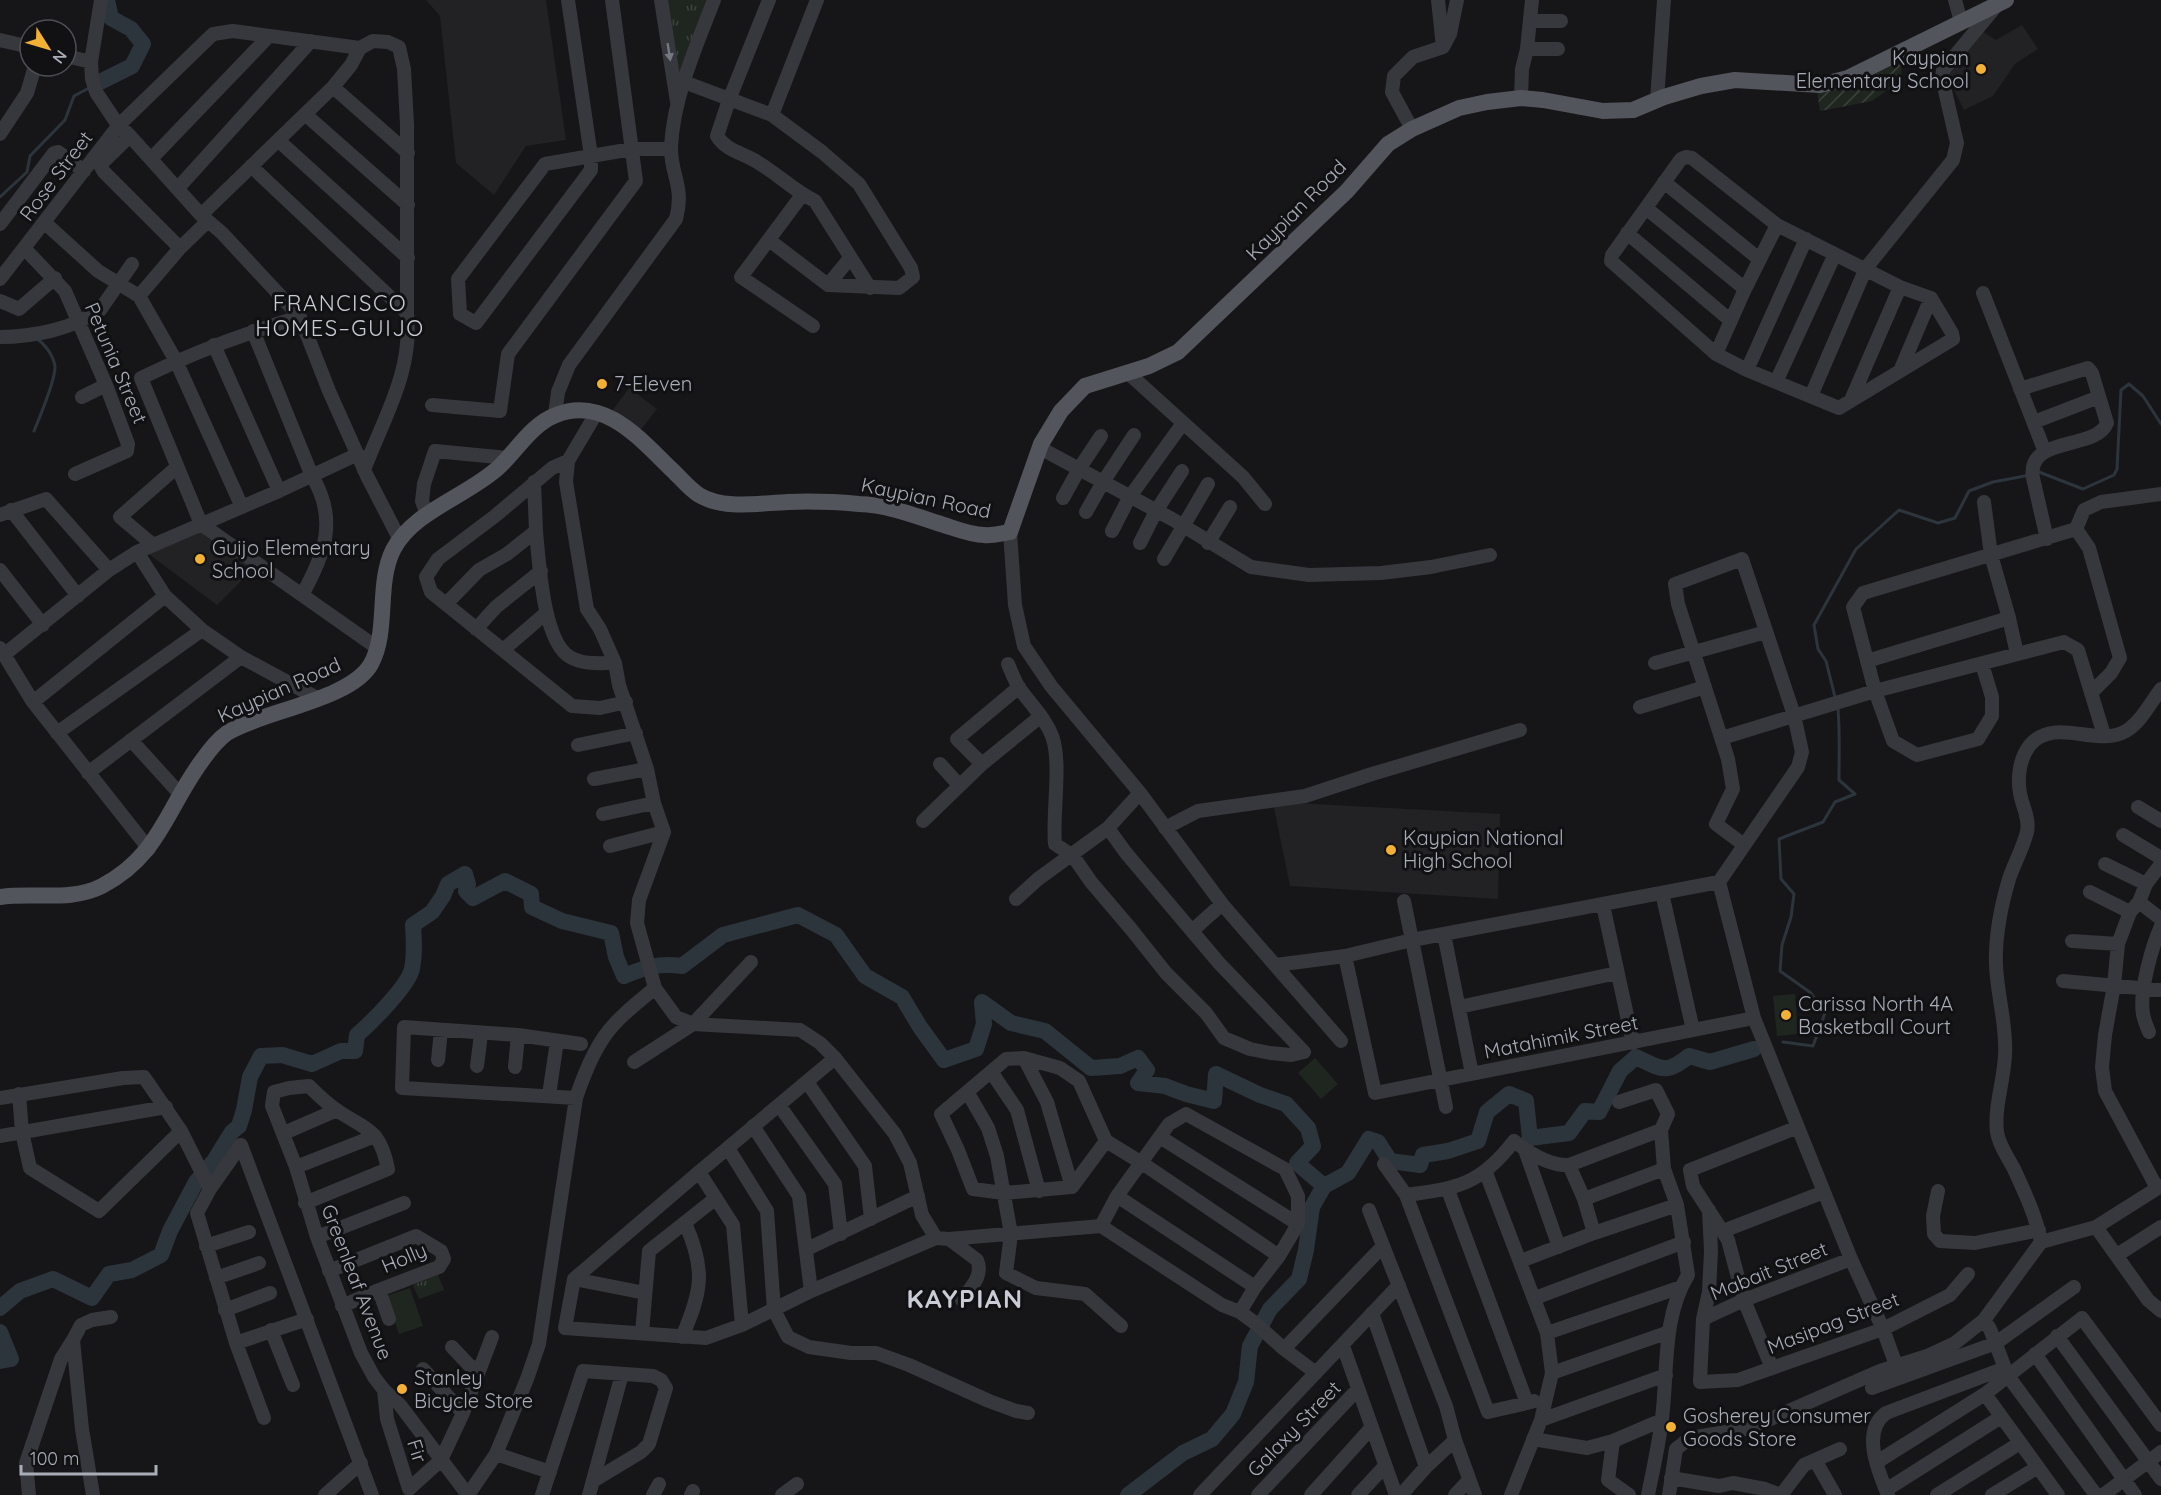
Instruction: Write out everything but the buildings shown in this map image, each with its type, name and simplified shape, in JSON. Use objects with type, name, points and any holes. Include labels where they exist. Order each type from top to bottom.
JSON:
[{"type":"main road","name":"Kaypian Road","points":[[0,897],[20,894],[83,894],[103,885],[149,849],[161,832],[180,794],[207,754],[224,735],[346,685],[361,675],[371,664],[376,647],[386,574],[393,551],[400,540],[420,519],[466,492],[498,468],[543,421],[555,415],[581,410],[612,417],[625,426],[700,496],[716,501],[743,504],[791,502],[862,504],[899,510],[985,535],[1010,532],[1040,448],[1062,411],[1084,386],[1149,366],[1178,352],[1347,191],[1388,144],[1412,129],[1459,108],[1521,98],[1603,111],[1633,110],[1701,86],[1735,80],[1820,86],[1848,78],[2002,2]]},
{"type":"street","points":[[101,0],[91,62],[92,79],[96,92],[119,125],[300,317],[329,391],[364,470],[400,540]]},
{"type":"street","points":[[568,0],[591,156],[591,170],[476,323],[460,314],[458,279],[545,164],[591,156],[632,149],[671,149]]},
{"type":"street","points":[[432,405],[500,411],[508,354],[636,181],[612,0]]},
{"type":"street","points":[[661,0],[677,104]]},
{"type":"street","points":[[555,415],[558,392],[568,365],[676,219],[680,190],[671,149],[677,104],[714,0]]},
{"type":"street","points":[[769,0],[717,136],[722,144],[754,159],[802,195],[815,201],[870,288]]},
{"type":"street","points":[[772,115],[817,0]]},
{"type":"street","points":[[1438,0],[1443,48]]},
{"type":"street","points":[[1412,129],[1392,92],[1394,76],[1413,57],[1443,48],[1450,33],[1457,0]]},
{"type":"street","points":[[1521,98],[1522,69],[1527,49],[1532,0]]},
{"type":"street","points":[[1657,100],[1664,0]]},
{"type":"street","points":[[1955,0],[1961,22]]},
{"type":"street","points":[[1811,396],[1866,268],[1953,159],[1957,143],[1942,78],[1943,70],[2002,2]]},
{"type":"street","points":[[1531,21],[1561,21]]},
{"type":"street","name":"Rose Street","points":[[0,279],[119,125],[213,34],[233,31],[360,48],[373,41],[388,42],[399,47],[404,69],[408,153]]},
{"type":"street","points":[[151,159],[269,36]]},
{"type":"street","points":[[0,40],[18,44]]},
{"type":"street","points":[[178,188],[311,41]]},
{"type":"street","points":[[139,296],[251,166],[333,87],[351,65],[360,48]]},
{"type":"street","points":[[1527,49],[1558,49]]},
{"type":"street","points":[[78,59],[91,62]]},
{"type":"street","points":[[2,126],[27,93],[31,78]]},
{"type":"street","points":[[684,82],[772,115],[822,152],[859,184],[911,268],[914,277],[899,288],[828,285],[769,240]]},
{"type":"street","points":[[333,87],[408,153],[408,346],[399,384],[364,470]]},
{"type":"street","points":[[306,115],[408,205]]},
{"type":"street","points":[[130,136],[102,163],[101,167],[180,248]]},
{"type":"street","points":[[279,141],[408,258]]},
{"type":"street","points":[[0,224],[54,153],[58,152],[84,171]]},
{"type":"street","points":[[1686,157],[1692,158],[1777,225],[1866,268],[1900,287],[1931,298],[1952,333],[1953,339],[1839,408],[1747,370],[1716,354],[1611,261],[1612,255],[1627,233],[1681,159],[1686,157]]},
{"type":"street","points":[[251,166],[407,313]]},
{"type":"street","points":[[1664,182],[1759,259]]},
{"type":"street","points":[[802,195],[741,277],[813,326]]},
{"type":"street","points":[[1646,208],[1745,289]]},
{"type":"street","points":[[45,223],[78,255],[139,296],[176,361],[242,507]]},
{"type":"street","points":[[1716,354],[1777,225]]},
{"type":"street","points":[[1627,233],[1731,321]]},
{"type":"street","points":[[1747,370],[1806,239]]},
{"type":"street","name":"Petunia Street","points":[[25,249],[65,291],[106,385],[129,449],[75,474]]},
{"type":"street","points":[[1776,382],[1835,254]]},
{"type":"street","points":[[828,285],[850,258]]},
{"type":"street","points":[[0,337],[42,333],[77,323],[100,310],[132,264]]},
{"type":"street","points":[[0,301],[19,309],[54,278]]},
{"type":"street","points":[[1851,401],[1900,287]]},
{"type":"street","points":[[1983,293],[2044,452]]},
{"type":"street","points":[[1900,371],[1931,298]]},
{"type":"street","points":[[300,317],[214,345],[141,378],[201,524],[376,647]]},
{"type":"street","points":[[252,331],[325,507],[327,530],[324,550],[317,569],[302,595]]},
{"type":"street","points":[[214,345],[279,491]]},
{"type":"street","points":[[2020,389],[2088,368],[2107,423],[2101,432],[2044,452],[2034,462],[2032,474],[2047,539]]},
{"type":"street","points":[[1127,372],[1243,477],[1265,504]]},
{"type":"street","points":[[82,397],[106,385]]},
{"type":"street","points":[[2034,422],[2099,397]]},
{"type":"street","points":[[597,412],[568,461],[566,482],[587,609],[600,629],[615,663],[619,685],[636,733],[664,832],[639,900],[636,923],[656,988],[676,1017],[693,1024],[800,1030],[820,1042],[895,1134],[910,1163],[922,1215],[943,1238],[977,1260],[980,1274],[962,1300]]},
{"type":"street","points":[[1112,531],[1129,498],[1183,423]]},
{"type":"street","points":[[1086,512],[1134,435]]},
{"type":"street","points":[[1063,498],[1078,469],[1101,436]]},
{"type":"street","points":[[1040,448],[1183,526],[1251,567],[1309,576],[1381,573],[1431,567],[1490,555]]},
{"type":"street","points":[[427,515],[422,501],[424,484],[435,451],[508,458]]},
{"type":"street","points":[[149,849],[33,702],[2,651],[43,625],[110,570],[137,552],[358,454]]},
{"type":"street","points":[[568,461],[552,468],[438,559],[426,577],[431,592],[572,706],[600,708],[626,702]]},
{"type":"street","points":[[152,544],[120,517],[177,467]]},
{"type":"street","points":[[1140,543],[1156,511],[1182,471]]},
{"type":"street","points":[[534,482],[536,531],[546,613],[556,644],[568,656],[584,663],[615,663]]},
{"type":"street","points":[[1164,560],[1208,484]]},
{"type":"street","points":[[1982,664],[1992,697],[1992,716],[1978,739],[1917,755],[1893,741],[1875,691],[1853,607],[1863,593],[2076,529],[2084,510],[2101,502],[2161,494]]},
{"type":"street","points":[[78,596],[6,513],[46,499],[110,570]]},
{"type":"street","points":[[1984,502],[1991,555],[2017,654]]},
{"type":"street","points":[[1209,543],[1230,507]]},
{"type":"street","points":[[2076,529],[2089,548],[2120,658],[2111,673],[2091,693]]},
{"type":"street","points":[[446,604],[478,570],[507,554],[536,531]]},
{"type":"street","points":[[1010,532],[1015,605],[1024,646],[1051,686],[1140,793],[1222,904],[1341,1041]]},
{"type":"street","points":[[137,552],[165,596],[202,630],[241,657],[316,698]]},
{"type":"street","points":[[1276,965],[1345,956],[1412,940],[1719,882],[1798,767],[1802,752],[1794,715],[1742,559],[1675,584],[1678,604],[1728,759],[1733,789],[1716,824],[1744,845]]},
{"type":"street","points":[[0,570],[43,625]]},
{"type":"street","points":[[476,629],[496,607],[541,572]]},
{"type":"street","points":[[33,702],[165,596]]},
{"type":"street","points":[[503,650],[546,613]]},
{"type":"street","points":[[1867,661],[2009,618]]},
{"type":"street","points":[[57,733],[202,630]]},
{"type":"street","points":[[1655,663],[1766,632]]},
{"type":"street","points":[[1722,738],[1875,691],[2064,642],[2078,650],[2104,735]]},
{"type":"street","points":[[88,773],[241,657]]},
{"type":"street","points":[[1008,664],[1019,687],[1032,702],[1053,738],[1056,785],[1053,828],[1055,844],[1073,856],[1091,882],[1131,928],[1166,974],[1206,1013],[1224,1038],[1250,1049],[1270,1053],[1291,1055],[1304,1052],[1219,963],[1108,828]]},
{"type":"street","points":[[1032,702],[1051,686]]},
{"type":"street","points":[[982,764],[957,739],[1019,687]]},
{"type":"street","points":[[1640,707],[1705,687]]},
{"type":"street","points":[[1669,1495],[1676,1449],[1690,1438],[1750,1428],[1896,1365],[1927,1356],[1955,1343],[1984,1320],[2040,1236],[2037,1220],[1997,1133],[1998,1105],[2006,1055],[1996,964],[2006,891],[2027,831],[2027,815],[2020,793],[2019,775],[2023,758],[2031,745],[2043,735],[2060,732],[2115,735],[2138,721],[2161,689]]},
{"type":"street","points":[[923,821],[982,764],[1041,716]]},
{"type":"street","points":[[1165,828],[1198,811],[1305,796],[1393,767],[1520,730]]},
{"type":"street","points":[[578,744],[636,733]]},
{"type":"street","points":[[131,740],[180,794]]},
{"type":"street","points":[[940,764],[959,785]]},
{"type":"street","points":[[594,779],[647,769]]},
{"type":"street","points":[[1016,899],[1038,879],[1073,856],[1108,828],[1140,793]]},
{"type":"street","points":[[603,814],[654,803]]},
{"type":"street","points":[[2138,807],[2161,821]]},
{"type":"street","points":[[610,846],[664,832]]},
{"type":"street","points":[[2123,835],[2161,858]]},
{"type":"street","points":[[1938,1191],[1933,1216],[1934,1234],[1940,1241],[1975,1243],[2096,1227],[2159,1187],[2104,1091],[2102,1067],[2118,944],[2135,907],[2155,875],[2105,864]]},
{"type":"street","points":[[1719,882],[1754,1018],[1896,1365]]},
{"type":"street","points":[[2090,892],[2135,907],[2161,919]]},
{"type":"street","points":[[1662,893],[1693,1030]]},
{"type":"street","points":[[1404,901],[1446,1107]]},
{"type":"street","points":[[1193,930],[1222,904]]},
{"type":"street","points":[[1603,905],[1633,1043]]},
{"type":"street","points":[[2149,1032],[2142,1013],[2144,988],[2152,945],[2161,926]]},
{"type":"street","points":[[1444,934],[1472,1074]]},
{"type":"street","points":[[2072,941],[2118,944]]},
{"type":"street","name":"Matahimik Street","points":[[1345,956],[1375,1093],[1754,1018]]},
{"type":"street","points":[[634,1062],[693,1024],[751,962]]},
{"type":"street","points":[[1459,1007],[1617,973]]},
{"type":"street","points":[[2063,981],[2161,990]]},
{"type":"street","points":[[468,1495],[496,1455],[540,1344],[576,1098],[588,1063],[604,1036],[621,1017],[656,988]]},
{"type":"street","points":[[576,1098],[402,1088],[404,1027],[518,1035],[581,1044]]},
{"type":"street","points":[[438,1060],[441,1030]]},
{"type":"street","points":[[477,1066],[481,1034]]},
{"type":"street","points":[[515,1067],[518,1035]]},
{"type":"street","points":[[549,1095],[557,1041]]},
{"type":"street","points":[[565,1328],[574,1279],[835,1058]]},
{"type":"street","points":[[1024,1058],[1047,1102],[1072,1187]]},
{"type":"street","points":[[1106,1141],[1072,1187],[1004,1193],[972,1189],[958,1150],[941,1114],[1006,1059],[1024,1058],[1060,1068],[1079,1081],[1106,1141],[1279,1256]]},
{"type":"street","points":[[992,1073],[1017,1110],[1039,1191]]},
{"type":"street","points":[[0,1098],[123,1078],[144,1077],[181,1131],[206,1181]]},
{"type":"street","points":[[807,1082],[865,1166],[872,1219]]},
{"type":"street","name":"Greenleaf Avenue","points":[[337,1110],[309,1086],[274,1092],[272,1106],[296,1167],[305,1203],[329,1271],[361,1353],[374,1377],[400,1405],[468,1495]]},
{"type":"street","points":[[1619,1102],[1656,1090],[1668,1113],[1661,1130],[1664,1169],[1677,1205],[1688,1275],[1681,1287],[1669,1332],[1662,1420],[1648,1495]]},
{"type":"street","points":[[968,1093],[988,1128],[998,1156],[1011,1234],[1006,1273],[1036,1288],[1085,1294],[1122,1326]]},
{"type":"street","points":[[19,1094],[22,1132],[30,1168],[99,1211],[181,1131]]},
{"type":"street","points":[[779,1105],[835,1184],[841,1234]]},
{"type":"street","points":[[0,1136],[165,1107]]},
{"type":"street","points":[[284,1133],[337,1110],[368,1127],[385,1153],[388,1169],[305,1203]]},
{"type":"street","points":[[1101,1226],[1117,1196],[1169,1124],[1186,1114],[1285,1169],[1298,1196],[1298,1224],[1240,1312]]},
{"type":"street","points":[[753,1126],[799,1196],[811,1291]]},
{"type":"street","points":[[1772,1368],[1744,1300],[1728,1240],[1693,1186],[1690,1170],[1798,1127]]},
{"type":"street","points":[[1406,1195],[1448,1190],[1461,1186],[1486,1173],[1514,1142],[1557,1166],[1569,1165],[1661,1130]]},
{"type":"street","points":[[296,1167],[375,1136]]},
{"type":"street","points":[[1160,1137],[1298,1224]]},
{"type":"street","points":[[264,1418],[225,1310],[197,1213],[206,1181],[242,1144],[372,1495]]},
{"type":"street","points":[[728,1148],[767,1211],[774,1310],[788,1337],[809,1347],[851,1353],[876,1353],[909,1365],[989,1401],[1028,1413]]},
{"type":"street","points":[[1525,1150],[1558,1247]]},
{"type":"street","points":[[1384,1164],[1406,1195],[1488,1412],[1545,1399]]},
{"type":"street","points":[[1569,1165],[1584,1199],[1594,1233]]},
{"type":"street","points":[[1584,1199],[1664,1169]]},
{"type":"street","points":[[699,1172],[733,1225],[742,1324]]},
{"type":"street","points":[[1486,1173],[1547,1333],[1552,1373],[1541,1420],[1511,1495]]},
{"type":"street","points":[[1448,1190],[1527,1403]]},
{"type":"street","points":[[1723,1231],[1824,1191]]},
{"type":"street","points":[[807,1249],[918,1196]]},
{"type":"street","points":[[1117,1196],[1255,1287]]},
{"type":"street","points":[[642,1333],[649,1251],[716,1198]]},
{"type":"street","points":[[317,1237],[404,1203]]},
{"type":"street","points":[[1521,1261],[1677,1205]]},
{"type":"street","points":[[1370,1210],[1446,1406],[1455,1440],[1475,1495]]},
{"type":"street","points":[[1703,1319],[1709,1292],[1711,1251],[1709,1210]]},
{"type":"street","points":[[682,1337],[692,1315],[700,1287],[696,1248],[685,1223]]},
{"type":"street","points":[[542,1327],[706,1338],[774,1310],[811,1291],[943,1238],[1101,1226],[1222,1305],[1240,1312],[1316,1373]]},
{"type":"street","points":[[2096,1227],[2148,1300],[2161,1311]]},
{"type":"street","points":[[2117,1255],[2161,1227]]},
{"type":"street","points":[[206,1246],[249,1232]]},
{"type":"street","name":"Holly","points":[[329,1271],[416,1236],[441,1251],[444,1259],[439,1268],[342,1306]]},
{"type":"street","points":[[1535,1298],[1684,1242]]},
{"type":"street","points":[[1284,1349],[1383,1246]]},
{"type":"street","name":"Mabait Street","points":[[1703,1319],[1744,1300],[1851,1259]]},
{"type":"street","points":[[216,1278],[259,1263]]},
{"type":"street","name":"Masipag Street","points":[[1703,1319],[1700,1382],[1738,1380],[1883,1329],[1950,1295],[1968,1274]]},
{"type":"street","points":[[574,1279],[645,1293]]},
{"type":"street","points":[[1200,1495],[1399,1286]]},
{"type":"street","points":[[1547,1333],[1681,1287]]},
{"type":"street","points":[[1872,1389],[1996,1343],[2074,1287]]},
{"type":"street","points":[[379,1290],[389,1319]]},
{"type":"street","points":[[225,1310],[270,1293]]},
{"type":"street","points":[[1372,1313],[1426,1467]]},
{"type":"street","points":[[29,1495],[26,1463],[61,1359],[81,1325],[92,1320],[111,1317]]},
{"type":"street","points":[[2001,1418],[1887,1492],[1876,1462],[1872,1434],[1878,1419],[1887,1413],[2006,1372],[2035,1354],[2082,1318],[2161,1425]]},
{"type":"street","points":[[236,1342],[307,1319]]},
{"type":"street","points":[[1984,1320],[1996,1343],[2006,1372],[2097,1495]]},
{"type":"street","points":[[271,1330],[293,1385]]},
{"type":"street","points":[[1552,1373],[1669,1332]]},
{"type":"street","points":[[2057,1336],[2161,1479]]},
{"type":"street","points":[[441,1460],[463,1413],[492,1337]]},
{"type":"street","points":[[72,1340],[82,1429],[93,1495]]},
{"type":"street","points":[[1343,1346],[1384,1467],[1396,1495]]},
{"type":"street","points":[[452,1347],[469,1365],[478,1370]]},
{"type":"street","points":[[2035,1354],[2135,1495]]},
{"type":"street","points":[[423,1369],[463,1413]]},
{"type":"street","points":[[542,1495],[583,1371],[653,1376],[661,1380],[666,1388],[649,1444],[591,1488]]},
{"type":"street","points":[[1876,1462],[1986,1394],[2006,1372]]},
{"type":"street","points":[[591,1488],[622,1374]]},
{"type":"street","points":[[1541,1420],[1666,1375]]},
{"type":"street","name":"Galaxy Street","points":[[1258,1495],[1358,1389]]},
{"type":"street","name":"Fir","points":[[384,1390],[387,1419],[409,1489],[441,1460]]},
{"type":"street","points":[[1986,1394],[2038,1467],[2054,1494]]},
{"type":"street","points":[[1533,1439],[1587,1449],[1614,1441],[1662,1420]]},
{"type":"street","points":[[1311,1495],[1372,1427]]},
{"type":"street","points":[[1401,1495],[1455,1440]]},
{"type":"street","points":[[1614,1441],[1608,1480],[1629,1495]]},
{"type":"street","points":[[1937,1495],[2020,1443]]},
{"type":"street","points":[[1671,1478],[1718,1491],[1733,1482],[1781,1495],[1804,1465],[1840,1449]]},
{"type":"street","points":[[2103,1495],[2161,1452]]},
{"type":"street","points":[[496,1455],[550,1472]]},
{"type":"street","points":[[1815,1460],[1835,1495]]},
{"type":"street","points":[[325,1495],[361,1463]]},
{"type":"street","points":[[1358,1495],[1384,1467]]},
{"type":"street","points":[[1992,1495],[2038,1467]]},
{"type":"street","points":[[1455,1495],[1469,1480]]},
{"type":"street","points":[[782,1495],[797,1484]]},
{"type":"shaded area","points":[[426,0],[546,0],[566,140],[526,146],[494,195],[456,163],[440,16]]},
{"type":"shaded area","name":"Kaypian Elementary School","points":[[2022,25],[2038,49],[2015,64],[1993,96],[1964,110],[1946,74],[1982,31],[1996,40]]},
{"type":"shaded area","points":[[629,388],[657,409],[639,432],[612,411]]},
{"type":"shaded area","name":"Guijo Elementary School","points":[[202,528],[255,567],[217,605],[146,552]]},
{"type":"shaded area","name":"Kaypian National High School","points":[[1273,803],[1500,814],[1498,899],[1290,886]]},
{"type":"green space","points":[[667,0],[707,0],[679,76]]},
{"type":"green space","points":[[1901,61],[1902,80],[1872,101],[1820,111],[1817,91],[1854,85]]},
{"type":"green space","name":"Carissa North 4A Basketball Court","points":[[1795,994],[1798,1034],[1777,1036],[1773,996]]},
{"type":"green space","points":[[1315,1058],[1338,1084],[1321,1099],[1298,1073]]},
{"type":"green space","points":[[438,1275],[444,1290],[419,1299],[413,1285]]},
{"type":"green space","points":[[410,1288],[423,1326],[399,1334],[386,1296]]},
{"type":"waterway","points":[[100,82],[132,66],[143,44],[131,29],[111,18],[107,0]]},
{"type":"waterway","points":[[0,197],[27,172],[30,156],[65,120],[74,96],[89,88]]},
{"type":"waterway","points":[[34,431],[55,371],[48,350],[36,338]]},
{"type":"waterway","points":[[2039,472],[2083,489],[2114,475],[2117,469],[2121,390],[2129,384],[2143,396],[2161,424]]},
{"type":"waterway","points":[[1835,697],[1826,661],[1818,649],[1814,625],[1856,549],[1899,510],[1938,523],[1955,518],[1969,491],[1993,482],[2030,475]]},
{"type":"waterway","points":[[1783,1042],[1813,1046],[1825,1013],[1811,993],[1780,971],[1782,945],[1791,917],[1794,894],[1781,879],[1779,839],[1823,822],[1835,802],[1855,794],[1839,780],[1838,709]]},
{"type":"waterway","points":[[0,1308],[20,1291],[53,1279],[92,1298],[109,1274],[132,1270],[161,1255],[170,1231],[196,1182],[214,1161],[232,1132],[239,1126],[250,1077],[261,1056],[282,1055],[312,1064],[341,1051],[355,1051],[357,1035],[389,1004],[409,976],[414,958],[413,925],[432,912],[448,884],[465,874],[468,884],[466,891],[473,898],[505,881],[531,894],[532,907],[562,921],[611,933],[616,957],[624,976],[652,966],[682,966],[723,935],[798,915],[836,935],[865,976],[902,997],[944,1060],[976,1049],[984,1024],[982,1002],[1011,1023],[1045,1031],[1091,1068],[1120,1066],[1138,1058],[1147,1070],[1138,1083],[1165,1086],[1214,1101],[1216,1074],[1260,1095],[1286,1104],[1308,1128],[1313,1146],[1297,1163],[1324,1186]]},
{"type":"waterway","points":[[1128,1495],[1183,1453],[1212,1439],[1233,1414],[1246,1382],[1250,1346],[1270,1309],[1299,1279],[1312,1207],[1324,1186],[1348,1173],[1369,1139],[1378,1142],[1390,1161],[1420,1165],[1423,1155],[1448,1151],[1478,1141],[1487,1112],[1509,1094],[1526,1101],[1530,1138],[1569,1133],[1585,1111],[1599,1112],[1620,1071],[1636,1057],[1658,1067],[1669,1068],[1689,1056],[1710,1062],[1754,1049]]},
{"type":"waterway","points":[[0,1332],[11,1359],[0,1361]]},
{"type":"place","name":"Kaypian Elementary School","points":[[1981,69]]},
{"type":"place","name":"7-Eleven","points":[[602,384]]},
{"type":"place","name":"Guijo Elementary School","points":[[200,559]]},
{"type":"place","name":"Kaypian National High School","points":[[1391,850]]},
{"type":"place","name":"Carissa North 4A Basketball Court","points":[[1786,1015]]},
{"type":"place","name":"Stanley Bicycle Store","points":[[402,1389]]},
{"type":"place","name":"Gosherey Consumer Goods Store","points":[[1671,1427]]},
{"type":"district","name":"FRANCISCO HOMES–GUIJO","points":[[340,316]]},
{"type":"district","name":"KAYPIAN","points":[[965,1299]]}]
